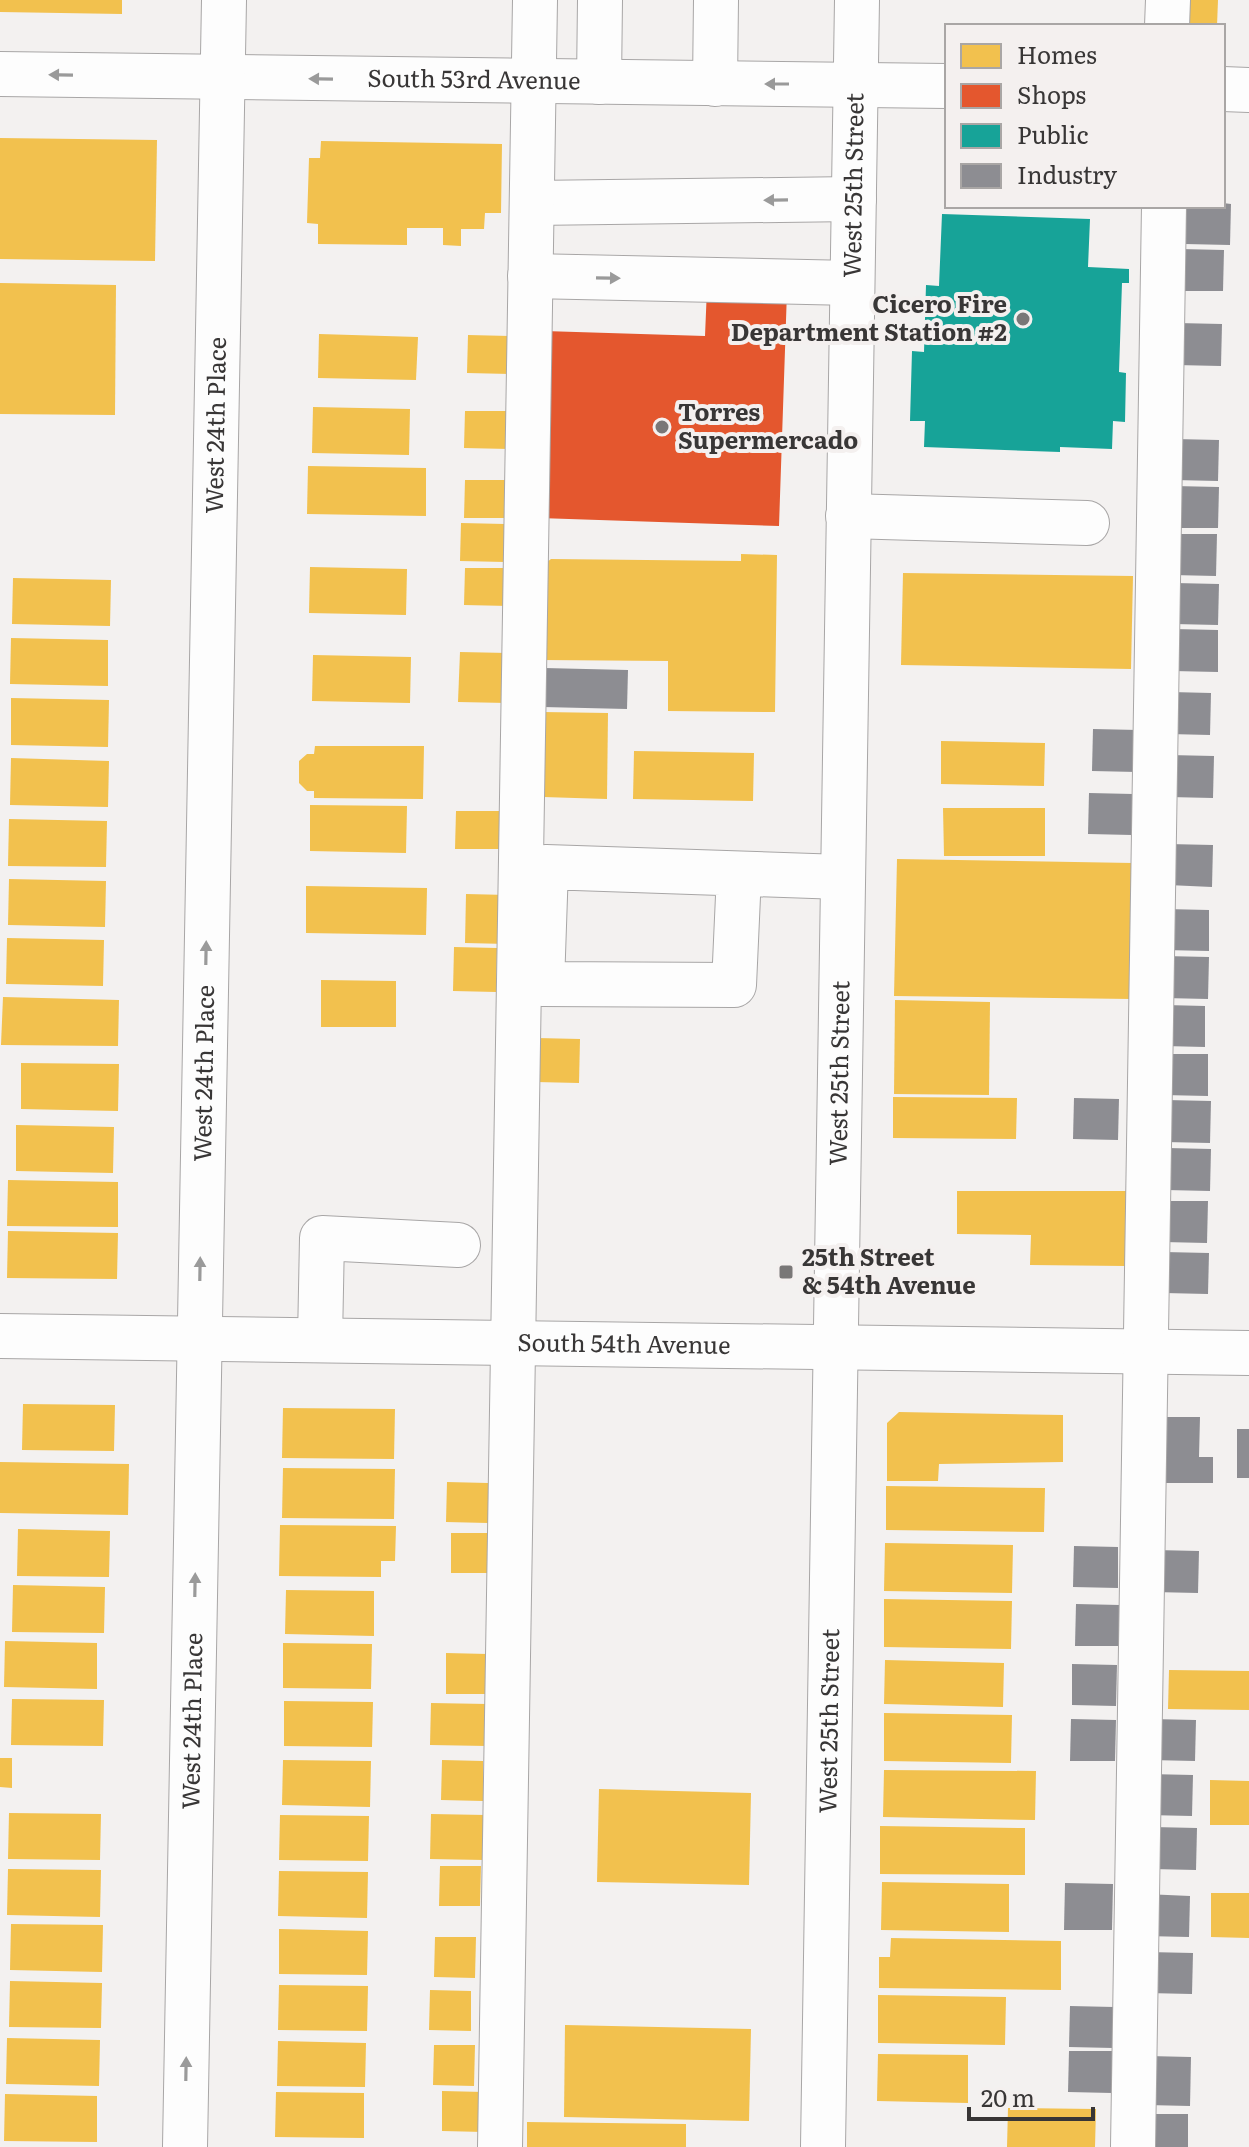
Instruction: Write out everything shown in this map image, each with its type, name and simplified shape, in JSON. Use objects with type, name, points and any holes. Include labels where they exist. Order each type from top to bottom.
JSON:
[{"type":"street","name":"West 24th Place","points":[[185,2147],[224,0]]},
{"type":"street","points":[[500,2147],[535,0]]},
{"type":"street","points":[[599,82],[600,0]]},
{"type":"street","points":[[715,84],[716,0]]},
{"type":"street","name":"West 25th Street","points":[[823,2147],[857,0]]},
{"type":"street","points":[[1167,24],[1168,0]]},
{"type":"street","name":"South 53rd Avenue","points":[[0,74],[945,86]]},
{"type":"street","points":[[1225,89],[1249,90]]},
{"type":"street","points":[[532,203],[854,199]]},
{"type":"street","points":[[1133,2147],[1164,208]]},
{"type":"street","points":[[530,276],[852,283]]},
{"type":"street","points":[[848,516],[1087,523]]},
{"type":"street","points":[[739,874],[734,985],[542,984],[546,867],[842,877]]},
{"type":"street","points":[[320,1340],[322,1238],[458,1245]]},
{"type":"street","name":"South 54th Avenue","points":[[0,1336],[1249,1353]]},
{"type":"building: Homes","points":[[0,0],[122,0],[122,14],[0,12]]},
{"type":"building: Homes","points":[[1177,0],[1218,0],[1217,24],[1176,24]]},
{"type":"building: Homes","points":[[0,138],[157,140],[155,261],[0,259]]},
{"type":"building: Homes","points":[[321,141],[502,144],[501,213],[485,213],[484,229],[461,229],[461,246],[443,245],[443,228],[407,228],[407,245],[318,244],[318,224],[307,223],[309,158],[320,158]]},
{"type":"building: Homes","points":[[0,283],[116,285],[115,415],[0,414]]},
{"type":"building: Homes","points":[[319,334],[418,337],[416,380],[318,378]]},
{"type":"building: Homes","points":[[468,335],[513,336],[512,374],[467,373]]},
{"type":"building: Homes","points":[[313,407],[410,409],[409,455],[312,453]]},
{"type":"building: Homes","points":[[465,411],[509,411],[509,449],[464,448]]},
{"type":"building: Homes","points":[[308,466],[426,468],[426,516],[307,514]]},
{"type":"building: Homes","points":[[465,480],[510,480],[509,518],[464,518]]},
{"type":"building: Homes","points":[[461,523],[505,524],[505,562],[460,561]]},
{"type":"building: Homes","points":[[741,554],[777,555],[775,712],[668,711],[668,661],[540,660],[542,566],[551,559],[741,561]]},
{"type":"building: Homes","points":[[310,567],[407,569],[406,615],[309,613]]},
{"type":"building: Homes","points":[[465,568],[509,568],[509,606],[464,605]]},
{"type":"building: Homes","points":[[903,573],[1133,576],[1131,669],[901,665]]},
{"type":"building: Homes","points":[[13,578],[111,580],[110,626],[12,624]]},
{"type":"building: Homes","points":[[11,638],[108,640],[108,686],[10,684]]},
{"type":"building: Homes","points":[[460,652],[508,653],[507,703],[458,702]]},
{"type":"building: Homes","points":[[313,655],[411,657],[410,703],[312,701]]},
{"type":"building: Homes","points":[[11,698],[109,700],[108,747],[11,745]]},
{"type":"building: Homes","points":[[543,712],[608,713],[607,799],[543,797]]},
{"type":"building: Homes","points":[[941,741],[1045,743],[1044,786],[941,784]]},
{"type":"building: Homes","points":[[315,746],[424,746],[423,799],[314,798],[314,791],[307,791],[299,783],[299,761],[307,754],[314,754]]},
{"type":"building: Homes","points":[[634,751],[754,753],[753,801],[633,799]]},
{"type":"building: Homes","points":[[11,758],[109,761],[108,807],[10,805]]},
{"type":"building: Homes","points":[[310,805],[407,806],[406,853],[310,851]]},
{"type":"building: Homes","points":[[943,808],[1045,808],[1045,856],[944,856]]},
{"type":"building: Homes","points":[[456,811],[501,811],[500,849],[455,849]]},
{"type":"building: Homes","points":[[9,819],[107,821],[106,867],[8,866]]},
{"type":"building: Homes","points":[[897,859],[1133,863],[1131,999],[894,996]]},
{"type":"building: Homes","points":[[9,879],[106,881],[105,927],[8,925]]},
{"type":"building: Homes","points":[[306,886],[427,888],[426,935],[306,933]]},
{"type":"building: Homes","points":[[466,894],[508,895],[507,944],[465,943]]},
{"type":"building: Homes","points":[[7,938],[104,940],[103,986],[6,984]]},
{"type":"building: Homes","points":[[454,947],[497,948],[496,992],[453,991]]},
{"type":"building: Homes","points":[[321,980],[396,981],[396,1027],[321,1027]]},
{"type":"building: Homes","points":[[3,997],[119,1000],[118,1046],[1,1045]]},
{"type":"building: Homes","points":[[895,1000],[990,1002],[989,1095],[894,1094]]},
{"type":"building: Homes","points":[[537,1038],[580,1039],[579,1083],[536,1082]]},
{"type":"building: Homes","points":[[21,1063],[119,1064],[118,1111],[21,1109]]},
{"type":"building: Homes","points":[[893,1097],[1017,1098],[1016,1139],[893,1138]]},
{"type":"building: Homes","points":[[16,1125],[114,1127],[113,1173],[16,1171]]},
{"type":"building: Homes","points":[[8,1180],[118,1182],[118,1227],[7,1226]]},
{"type":"building: Homes","points":[[957,1191],[1126,1191],[1125,1266],[1030,1265],[1031,1235],[957,1234]]},
{"type":"building: Homes","points":[[8,1231],[118,1233],[117,1279],[7,1278]]},
{"type":"building: Homes","points":[[23,1404],[115,1405],[114,1451],[22,1450]]},
{"type":"building: Homes","points":[[283,1408],[395,1409],[394,1459],[282,1458]]},
{"type":"building: Homes","points":[[899,1412],[1063,1415],[1063,1462],[939,1464],[938,1481],[887,1481],[887,1423]]},
{"type":"building: Homes","points":[[0,1462],[129,1464],[128,1515],[0,1513]]},
{"type":"building: Homes","points":[[283,1468],[395,1469],[394,1519],[282,1518]]},
{"type":"building: Homes","points":[[447,1482],[488,1483],[488,1523],[446,1522]]},
{"type":"building: Homes","points":[[886,1486],[1045,1488],[1044,1532],[886,1530]]},
{"type":"building: Homes","points":[[280,1525],[396,1526],[395,1561],[381,1561],[381,1577],[279,1576]]},
{"type":"building: Homes","points":[[18,1529],[110,1531],[109,1577],[17,1576]]},
{"type":"building: Homes","points":[[451,1533],[493,1533],[492,1573],[451,1573]]},
{"type":"building: Homes","points":[[885,1543],[1013,1545],[1012,1593],[884,1591]]},
{"type":"building: Homes","points":[[13,1585],[105,1587],[104,1633],[12,1632]]},
{"type":"building: Homes","points":[[286,1590],[374,1591],[374,1636],[285,1634]]},
{"type":"building: Homes","points":[[884,1599],[1012,1601],[1011,1649],[884,1647]]},
{"type":"building: Homes","points":[[5,1641],[97,1643],[97,1689],[4,1687]]},
{"type":"building: Homes","points":[[283,1643],[372,1644],[371,1689],[283,1688]]},
{"type":"building: Homes","points":[[446,1653],[488,1654],[487,1694],[446,1694]]},
{"type":"building: Homes","points":[[885,1660],[1004,1663],[1003,1707],[884,1704]]},
{"type":"building: Homes","points":[[1169,1670],[1249,1671],[1249,1710],[1168,1709]]},
{"type":"building: Homes","points":[[12,1699],[104,1700],[103,1746],[11,1745]]},
{"type":"building: Homes","points":[[284,1701],[373,1702],[372,1747],[284,1746]]},
{"type":"building: Homes","points":[[431,1703],[488,1704],[487,1746],[430,1745]]},
{"type":"building: Homes","points":[[884,1713],[1012,1715],[1011,1763],[884,1761]]},
{"type":"building: Homes","points":[[0,1758],[12,1758],[12,1788],[0,1787]]},
{"type":"building: Homes","points":[[283,1760],[371,1761],[370,1807],[282,1805]]},
{"type":"building: Homes","points":[[442,1760],[483,1761],[483,1801],[441,1800]]},
{"type":"building: Homes","points":[[884,1770],[1036,1771],[1035,1820],[883,1817]]},
{"type":"building: Homes","points":[[1210,1780],[1249,1781],[1249,1825],[1210,1825]]},
{"type":"building: Homes","points":[[599,1789],[751,1793],[749,1885],[597,1882]]},
{"type":"building: Homes","points":[[9,1813],[101,1814],[100,1860],[8,1859]]},
{"type":"building: Homes","points":[[431,1814],[486,1815],[485,1860],[430,1859]]},
{"type":"building: Homes","points":[[280,1815],[369,1816],[368,1861],[279,1860]]},
{"type":"building: Homes","points":[[880,1826],[1025,1828],[1025,1875],[880,1874]]},
{"type":"building: Homes","points":[[440,1866],[481,1866],[480,1906],[439,1906]]},
{"type":"building: Homes","points":[[8,1869],[101,1870],[100,1917],[7,1915]]},
{"type":"building: Homes","points":[[279,1871],[368,1872],[367,1918],[278,1916]]},
{"type":"building: Homes","points":[[882,1882],[1009,1884],[1009,1932],[881,1930]]},
{"type":"building: Homes","points":[[1211,1893],[1249,1893],[1249,1938],[1211,1937]]},
{"type":"building: Homes","points":[[11,1924],[103,1925],[102,1972],[10,1970]]},
{"type":"building: Homes","points":[[279,1929],[368,1931],[367,1975],[279,1974]]},
{"type":"building: Homes","points":[[435,1937],[476,1937],[475,1978],[434,1977]]},
{"type":"building: Homes","points":[[891,1938],[1061,1941],[1061,1990],[879,1988],[879,1957],[890,1957]]},
{"type":"building: Homes","points":[[10,1981],[102,1983],[101,2028],[9,2027]]},
{"type":"building: Homes","points":[[279,1985],[368,1986],[367,2031],[278,2030]]},
{"type":"building: Homes","points":[[430,1990],[471,1991],[471,2031],[429,2030]]},
{"type":"building: Homes","points":[[878,1995],[1006,1997],[1005,2045],[878,2043]]},
{"type":"building: Homes","points":[[565,2025],[751,2029],[749,2121],[564,2117]]},
{"type":"building: Homes","points":[[7,2038],[100,2040],[99,2086],[6,2084]]},
{"type":"building: Homes","points":[[278,2041],[366,2043],[365,2087],[277,2086]]},
{"type":"building: Homes","points":[[434,2045],[475,2045],[474,2086],[433,2085]]},
{"type":"building: Homes","points":[[878,2054],[968,2055],[968,2103],[877,2101]]},
{"type":"building: Homes","points":[[442,2091],[484,2092],[484,2132],[442,2131]]},
{"type":"building: Homes","points":[[276,2092],[364,2093],[364,2138],[275,2137]]},
{"type":"building: Homes","points":[[5,2094],[97,2096],[97,2142],[4,2141]]},
{"type":"building: Homes","points":[[1008,2108],[1096,2109],[1095,2147],[1007,2147]]},
{"type":"building: Homes","points":[[527,2122],[686,2124],[686,2147],[527,2147]]},
{"type":"building: Shops","name":"Torres Supermercado","points":[[707,288],[787,291],[779,526],[539,518],[544,331],[705,336]]},
{"type":"building: Public","name":"Cicero Fire Department Station #2","points":[[942,214],[1090,219],[1088,267],[1129,269],[1129,283],[1122,283],[1119,372],[1126,373],[1125,422],[1113,421],[1112,449],[1060,447],[1060,452],[924,447],[925,421],[910,421],[912,351],[924,352],[926,285],[939,286]]},
{"type":"building: Industry","points":[[1225,203],[1231,204],[1230,245],[1185,244],[1186,208],[1225,208]]},
{"type":"building: Industry","points":[[1180,249],[1224,250],[1223,291],[1179,291]]},
{"type":"building: Industry","points":[[1177,323],[1222,324],[1221,366],[1176,365]]},
{"type":"building: Industry","points":[[1175,439],[1219,440],[1218,481],[1174,480]]},
{"type":"building: Industry","points":[[1174,486],[1219,487],[1218,528],[1173,528]]},
{"type":"building: Industry","points":[[1172,534],[1217,534],[1216,576],[1172,575]]},
{"type":"building: Industry","points":[[1175,583],[1219,584],[1218,625],[1174,624]]},
{"type":"building: Industry","points":[[1174,629],[1218,630],[1218,672],[1173,671]]},
{"type":"building: Industry","points":[[544,668],[628,670],[627,709],[543,707]]},
{"type":"building: Industry","points":[[1171,692],[1211,693],[1210,735],[1169,734]]},
{"type":"building: Industry","points":[[1093,729],[1138,730],[1137,772],[1092,771]]},
{"type":"building: Industry","points":[[1169,755],[1214,756],[1213,798],[1169,797]]},
{"type":"building: Industry","points":[[1089,793],[1133,794],[1132,835],[1088,834]]},
{"type":"building: Industry","points":[[1168,844],[1213,845],[1212,887],[1168,885]]},
{"type":"building: Industry","points":[[1165,909],[1209,910],[1209,951],[1164,950]]},
{"type":"building: Industry","points":[[1164,956],[1209,957],[1208,999],[1164,998]]},
{"type":"building: Industry","points":[[1165,1005],[1205,1006],[1205,1047],[1164,1046]]},
{"type":"building: Industry","points":[[1164,1054],[1208,1054],[1208,1096],[1163,1095]]},
{"type":"building: Industry","points":[[1074,1098],[1119,1099],[1118,1140],[1073,1139]]},
{"type":"building: Industry","points":[[1166,1100],[1211,1101],[1210,1143],[1165,1142]]},
{"type":"building: Industry","points":[[1167,1148],[1211,1149],[1210,1191],[1166,1190]]},
{"type":"building: Industry","points":[[1163,1201],[1208,1201],[1207,1243],[1163,1242]]},
{"type":"building: Industry","points":[[1164,1252],[1209,1253],[1208,1294],[1164,1293]]},
{"type":"building: Industry","points":[[1157,1417],[1200,1417],[1199,1457],[1213,1457],[1213,1483],[1156,1483]]},
{"type":"building: Industry","points":[[1237,1429],[1249,1429],[1249,1478],[1237,1478]]},
{"type":"building: Industry","points":[[1074,1546],[1118,1547],[1118,1588],[1073,1587]]},
{"type":"building: Industry","points":[[1155,1550],[1199,1551],[1198,1593],[1153,1592]]},
{"type":"building: Industry","points":[[1076,1604],[1120,1605],[1120,1646],[1075,1646]]},
{"type":"building: Industry","points":[[1072,1664],[1117,1665],[1116,1706],[1072,1705]]},
{"type":"building: Industry","points":[[1071,1719],[1116,1720],[1115,1761],[1070,1761]]},
{"type":"building: Industry","points":[[1151,1719],[1196,1720],[1195,1761],[1150,1760]]},
{"type":"building: Industry","points":[[1148,1774],[1193,1775],[1192,1816],[1147,1815]]},
{"type":"building: Industry","points":[[1153,1827],[1197,1828],[1196,1870],[1152,1869]]},
{"type":"building: Industry","points":[[1065,1883],[1113,1884],[1112,1930],[1064,1930]]},
{"type":"building: Industry","points":[[1145,1894],[1190,1896],[1189,1937],[1145,1936]]},
{"type":"building: Industry","points":[[1148,1952],[1193,1953],[1192,1994],[1147,1993]]},
{"type":"building: Industry","points":[[1070,2006],[1114,2007],[1113,2048],[1069,2047]]},
{"type":"building: Industry","points":[[1069,2051],[1114,2051],[1112,2093],[1068,2092]]},
{"type":"building: Industry","points":[[1148,2056],[1191,2057],[1190,2106],[1147,2105]]},
{"type":"building: Industry","points":[[1147,2114],[1188,2114],[1188,2147],[1147,2147]]},
{"type":"place","name":"Cicero Fire Department Station #2","points":[[1023,319]]},
{"type":"place","name":"Torres Supermercado","points":[[662,427]]},
{"type":"place","name":"25th Street & 54th Avenue","points":[[786,1272]]}]
